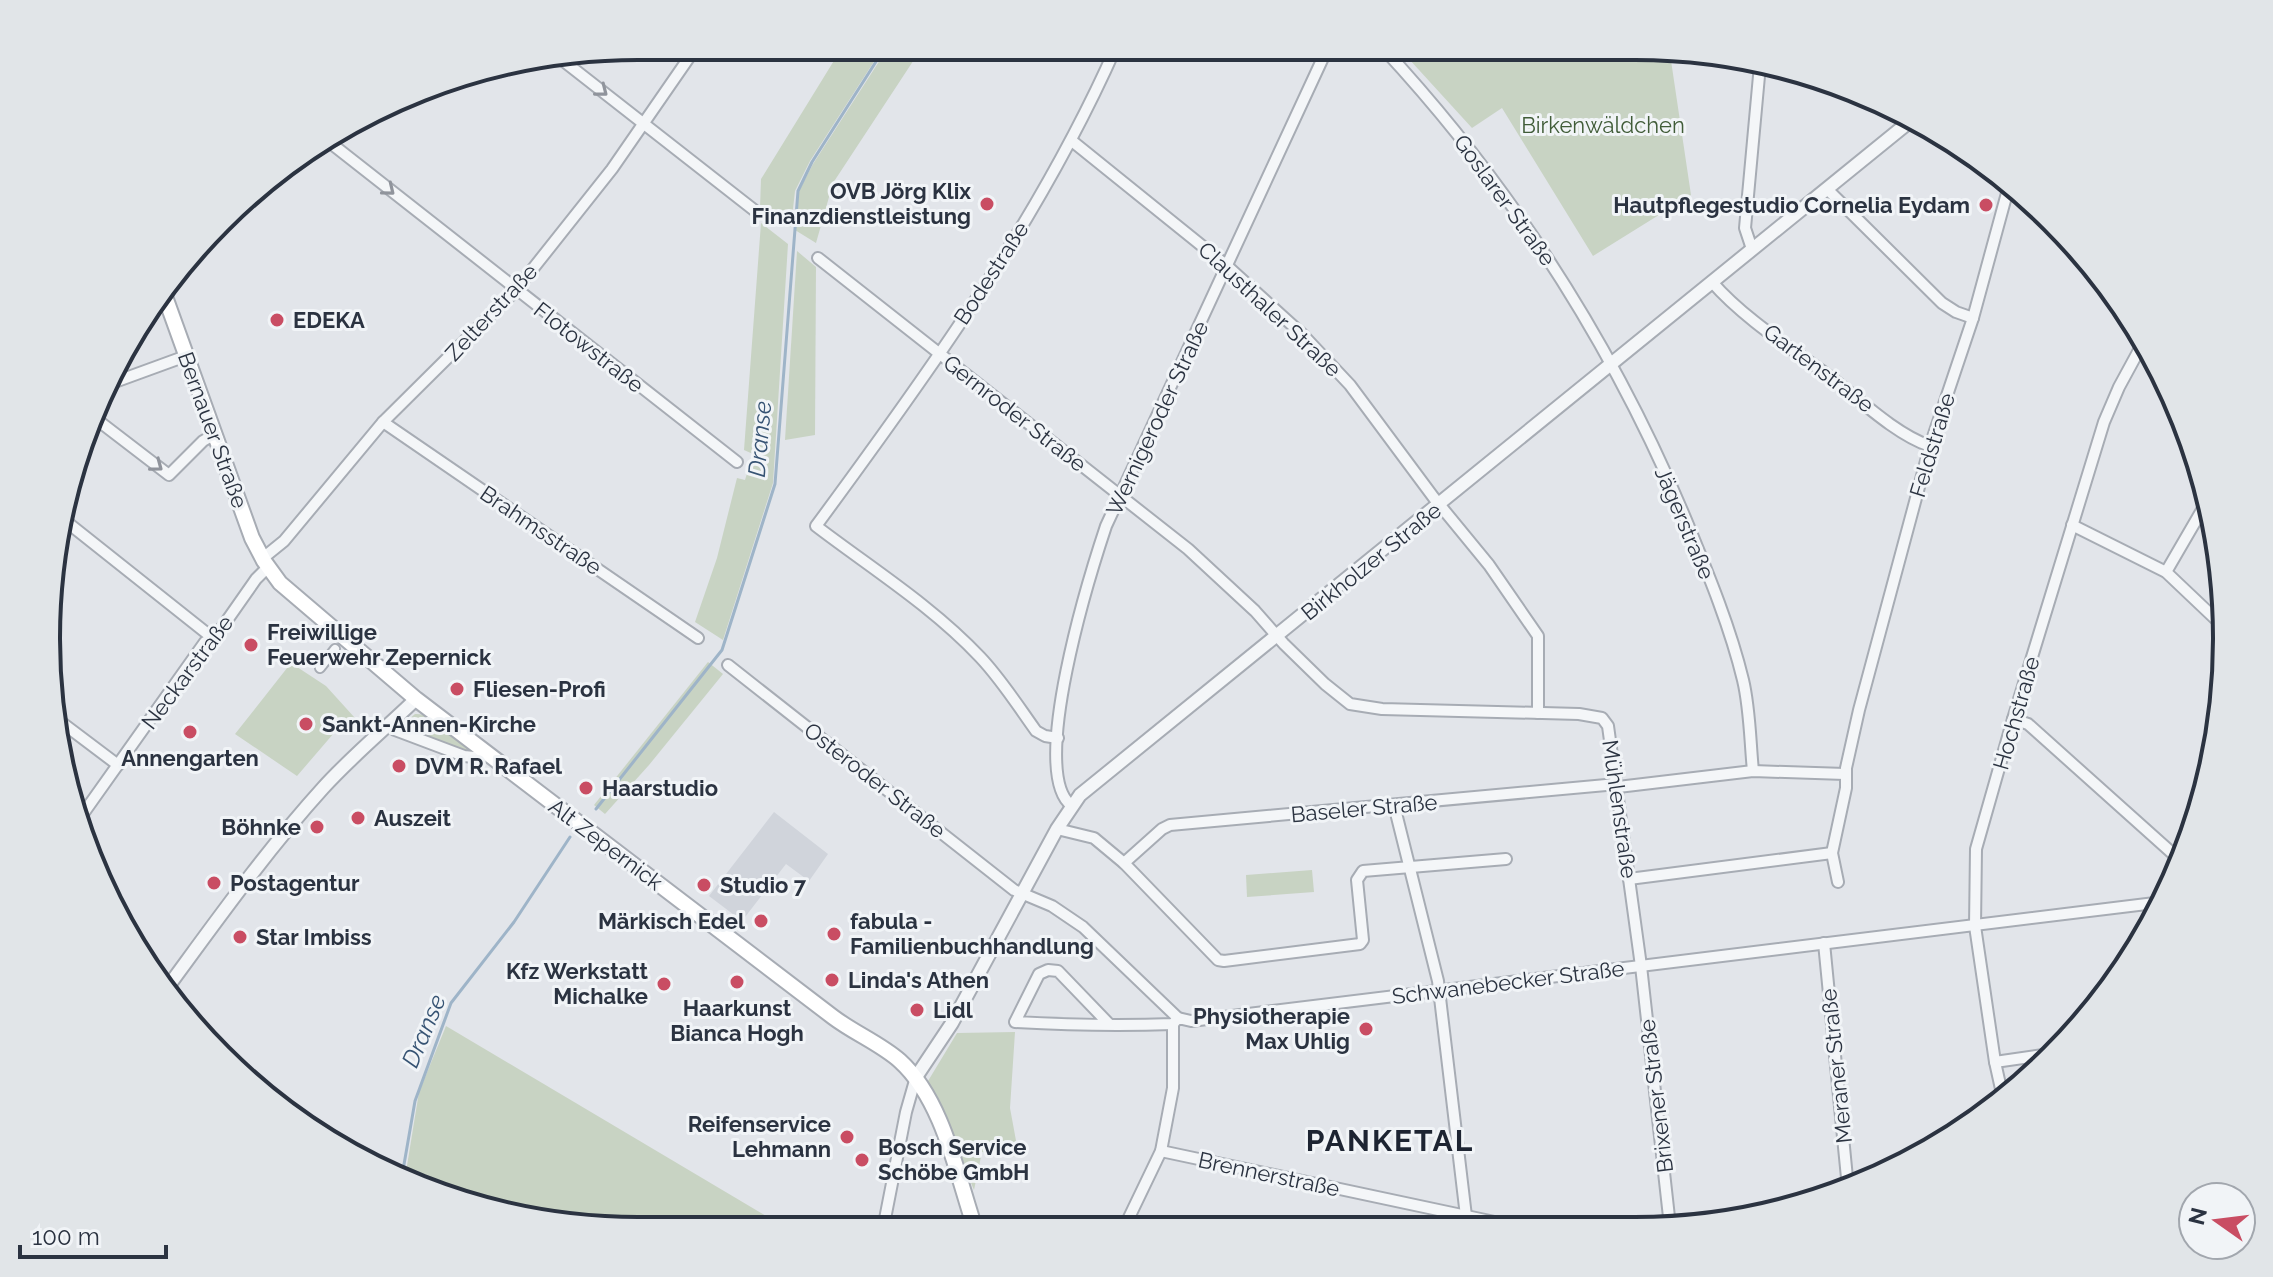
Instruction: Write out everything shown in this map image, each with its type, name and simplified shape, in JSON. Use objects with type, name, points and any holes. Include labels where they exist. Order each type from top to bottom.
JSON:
[{"type":"main road","name":"Bernauer Straße","points":[[167,303],[252,538],[265,563]]},
{"type":"main road","name":"Alt Zepernick","points":[[265,563],[280,583],[416,699],[847,1028],[898,1059],[916,1077]]},
{"type":"main road","points":[[916,1077],[939,1120],[971,1217]]},
{"type":"street","name":"Zelterstraße","points":[[265,563],[383,422],[516,290],[612,169],[687,60]]},
{"type":"street","name":"Bodestraße","points":[[1058,738],[1036,731],[984,662],[957,636],[901,588],[816,526],[939,354],[1006,252],[1072,141],[1110,60]]},
{"type":"street","name":"Wernigeroder Straße","points":[[1071,805],[1062,798],[1058,788],[1058,738],[1066,672],[1078,617],[1102,537],[1322,60]]},
{"type":"street","name":"Goslarer Straße","points":[[1394,60],[1446,119],[1515,207],[1612,364]]},
{"type":"street","points":[[568,64],[754,210]]},
{"type":"street","points":[[1752,249],[1745,228],[1759,74]]},
{"type":"street","name":"Birkholzer Straße","points":[[916,1077],[952,1023],[1057,829],[1080,795],[1903,127]]},
{"type":"street","name":"Clausthaler Straße","points":[[1072,141],[1227,266],[1302,334],[1350,385],[1439,505]]},
{"type":"street","name":"Flotowstraße","points":[[335,146],[737,462]]},
{"type":"street","points":[[1827,189],[1942,303],[1973,318]]},
{"type":"street","name":"Feldstraße","points":[[1832,853],[1860,707],[1930,446],[1973,318],[2006,196]]},
{"type":"street","name":"Gernroder Straße","points":[[818,258],[1214,572],[1279,636]]},
{"type":"street","name":"Gartenstraße","points":[[1712,282],[1754,319],[1837,382],[1917,441],[1930,446]]},
{"type":"street","name":"Hochstraße","points":[[2000,1086],[1975,926],[1976,849],[2104,422],[2137,353]]},
{"type":"street","points":[[122,379],[186,356]]},
{"type":"street","name":"Jägerstraße","points":[[1612,364],[1685,519],[1744,683],[1753,771]]},
{"type":"street","name":"Brahmsstraße","points":[[383,422],[698,638]]},
{"type":"street","points":[[102,423],[169,475],[203,441],[215,434]]},
{"type":"street","points":[[1439,505],[1489,565],[1538,636],[1538,713]]},
{"type":"street","points":[[2166,572],[2199,515]]},
{"type":"street","points":[[71,525],[214,639]]},
{"type":"street","points":[[2072,525],[2166,572],[2212,616]]},
{"type":"street","name":"Neckarstraße","points":[[86,809],[205,642],[214,639],[265,563]]},
{"type":"street","name":"Mühlenstraße","points":[[1279,636],[1340,698],[1359,707],[1579,714],[1602,718],[1612,739],[1641,966]]},
{"type":"street","points":[[320,668],[335,649]]},
{"type":"street","name":"Osteroder Straße","points":[[728,665],[1022,895],[1052,906],[1083,927],[1175,1021]]},
{"type":"street","points":[[172,981],[275,843],[330,780],[416,699]]},
{"type":"street","points":[[2013,719],[2028,724],[2172,853]]},
{"type":"street","points":[[390,725],[395,730],[464,756],[474,757],[486,752]]},
{"type":"street","points":[[67,727],[118,765]]},
{"type":"street","name":"Baseler Straße","points":[[1124,863],[1170,825],[1753,771],[1845,774]]},
{"type":"street","points":[[1394,805],[1439,991],[1464,1217]]},
{"type":"street","points":[[1057,829],[1094,838],[1124,863],[1218,960],[1224,961],[1360,944],[1363,940],[1359,874],[1375,869],[1506,859]]},
{"type":"street","points":[[1629,879],[1832,853],[1838,882]]},
{"type":"street","name":"Schwanebecker Straße","points":[[1110,1025],[1058,971],[1048,970],[1039,974],[1015,1022],[1076,1026],[1110,1025],[1175,1021],[1191,1021],[2148,904]]},
{"type":"street","name":"Meraner Straße","points":[[1824,943],[1847,1176]]},
{"type":"street","name":"Brixener Straße","points":[[1641,966],[1669,1216]]},
{"type":"street","points":[[1129,1217],[1161,1151],[1173,1088],[1175,1021]]},
{"type":"street","points":[[1995,1062],[2035,1056]]},
{"type":"street","points":[[885,1217],[916,1077]]},
{"type":"street","name":"Brennerstraße","points":[[1161,1151],[1447,1217]]},
{"type":"shaded area","points":[[774,812],[828,854],[809,881],[786,864],[742,921],[709,896]]},
{"type":"green space","points":[[834,60],[875,60],[810,161],[795,191],[791,227],[784,226],[760,208],[761,179]]},
{"type":"green space","points":[[880,60],[914,60],[833,183],[816,243],[795,230],[799,191]]},
{"type":"green space","name":"Birkenwäldchen","points":[[1410,60],[1671,61],[1691,195],[1593,256],[1502,108],[1472,128]]},
{"type":"green space","points":[[761,223],[788,244],[773,483],[723,640],[695,622],[717,558],[737,478],[745,480],[753,454],[744,450]]},
{"type":"green space","points":[[797,251],[816,267],[815,435],[785,440]]},
{"type":"green space","points":[[708,662],[723,674],[605,814],[594,805]]},
{"type":"green space","points":[[291,663],[326,686],[355,718],[352,723],[346,719],[297,776],[235,734]]},
{"type":"green space","points":[[415,714],[439,722],[474,750],[473,753],[402,725]]},
{"type":"green space","points":[[1312,870],[1314,892],[1247,897],[1246,875]]},
{"type":"green space","points":[[446,1026],[768,1217],[601,1216],[526,1206],[453,1186],[407,1168],[419,1092]]},
{"type":"green space","points":[[1015,1032],[1010,1108],[1019,1157],[982,1152],[974,1190],[928,1081],[957,1033]]},
{"type":"waterway","name":"Dranse","points":[[596,809],[722,650],[775,484],[798,191],[812,162],[877,60]]},
{"type":"waterway","name":"Dranse","points":[[404,1167],[415,1101],[451,1003],[514,922],[570,837]]},
{"type":"place","name":"OVB Jörg Klix Finanzdienstleistung","points":[[987,204]]},
{"type":"place","name":"Hautpflegestudio Cornelia Eydam","points":[[1986,205]]},
{"type":"place","name":"EDEKA","points":[[277,320]]},
{"type":"place","name":"Freiwillige Feuerwehr Zepernick","points":[[251,645]]},
{"type":"place","name":"Fliesen-Profi","points":[[457,689]]},
{"type":"place","name":"Sankt-Annen-Kirche","points":[[306,724]]},
{"type":"place","name":"Annengarten","points":[[190,732]]},
{"type":"place","name":"DVM R. Rafael","points":[[399,766]]},
{"type":"place","name":"Haarstudio","points":[[586,788]]},
{"type":"place","name":"Auszeit","points":[[358,818]]},
{"type":"place","name":"Böhnke","points":[[317,827]]},
{"type":"place","name":"Postagentur","points":[[214,883]]},
{"type":"place","name":"Studio 7","points":[[704,885]]},
{"type":"place","name":"Märkisch Edel","points":[[761,921]]},
{"type":"place","name":"fabula - Familienbuchhandlung","points":[[834,934]]},
{"type":"place","name":"Star Imbiss","points":[[240,937]]},
{"type":"place","name":"Linda's Athen","points":[[832,980]]},
{"type":"place","name":"Haarkunst Bianca Hogh","points":[[737,982]]},
{"type":"place","name":"Kfz Werkstatt Michalke","points":[[664,984]]},
{"type":"place","name":"Lidl","points":[[917,1010]]},
{"type":"place","name":"Physiotherapie Max Uhlig","points":[[1366,1029]]},
{"type":"place","name":"Reifenservice Lehmann","points":[[847,1137]]},
{"type":"place","name":"Bosch Service Schöbe GmbH","points":[[862,1160]]},
{"type":"district","name":"PANKETAL","points":[[1390,1141]]}]
